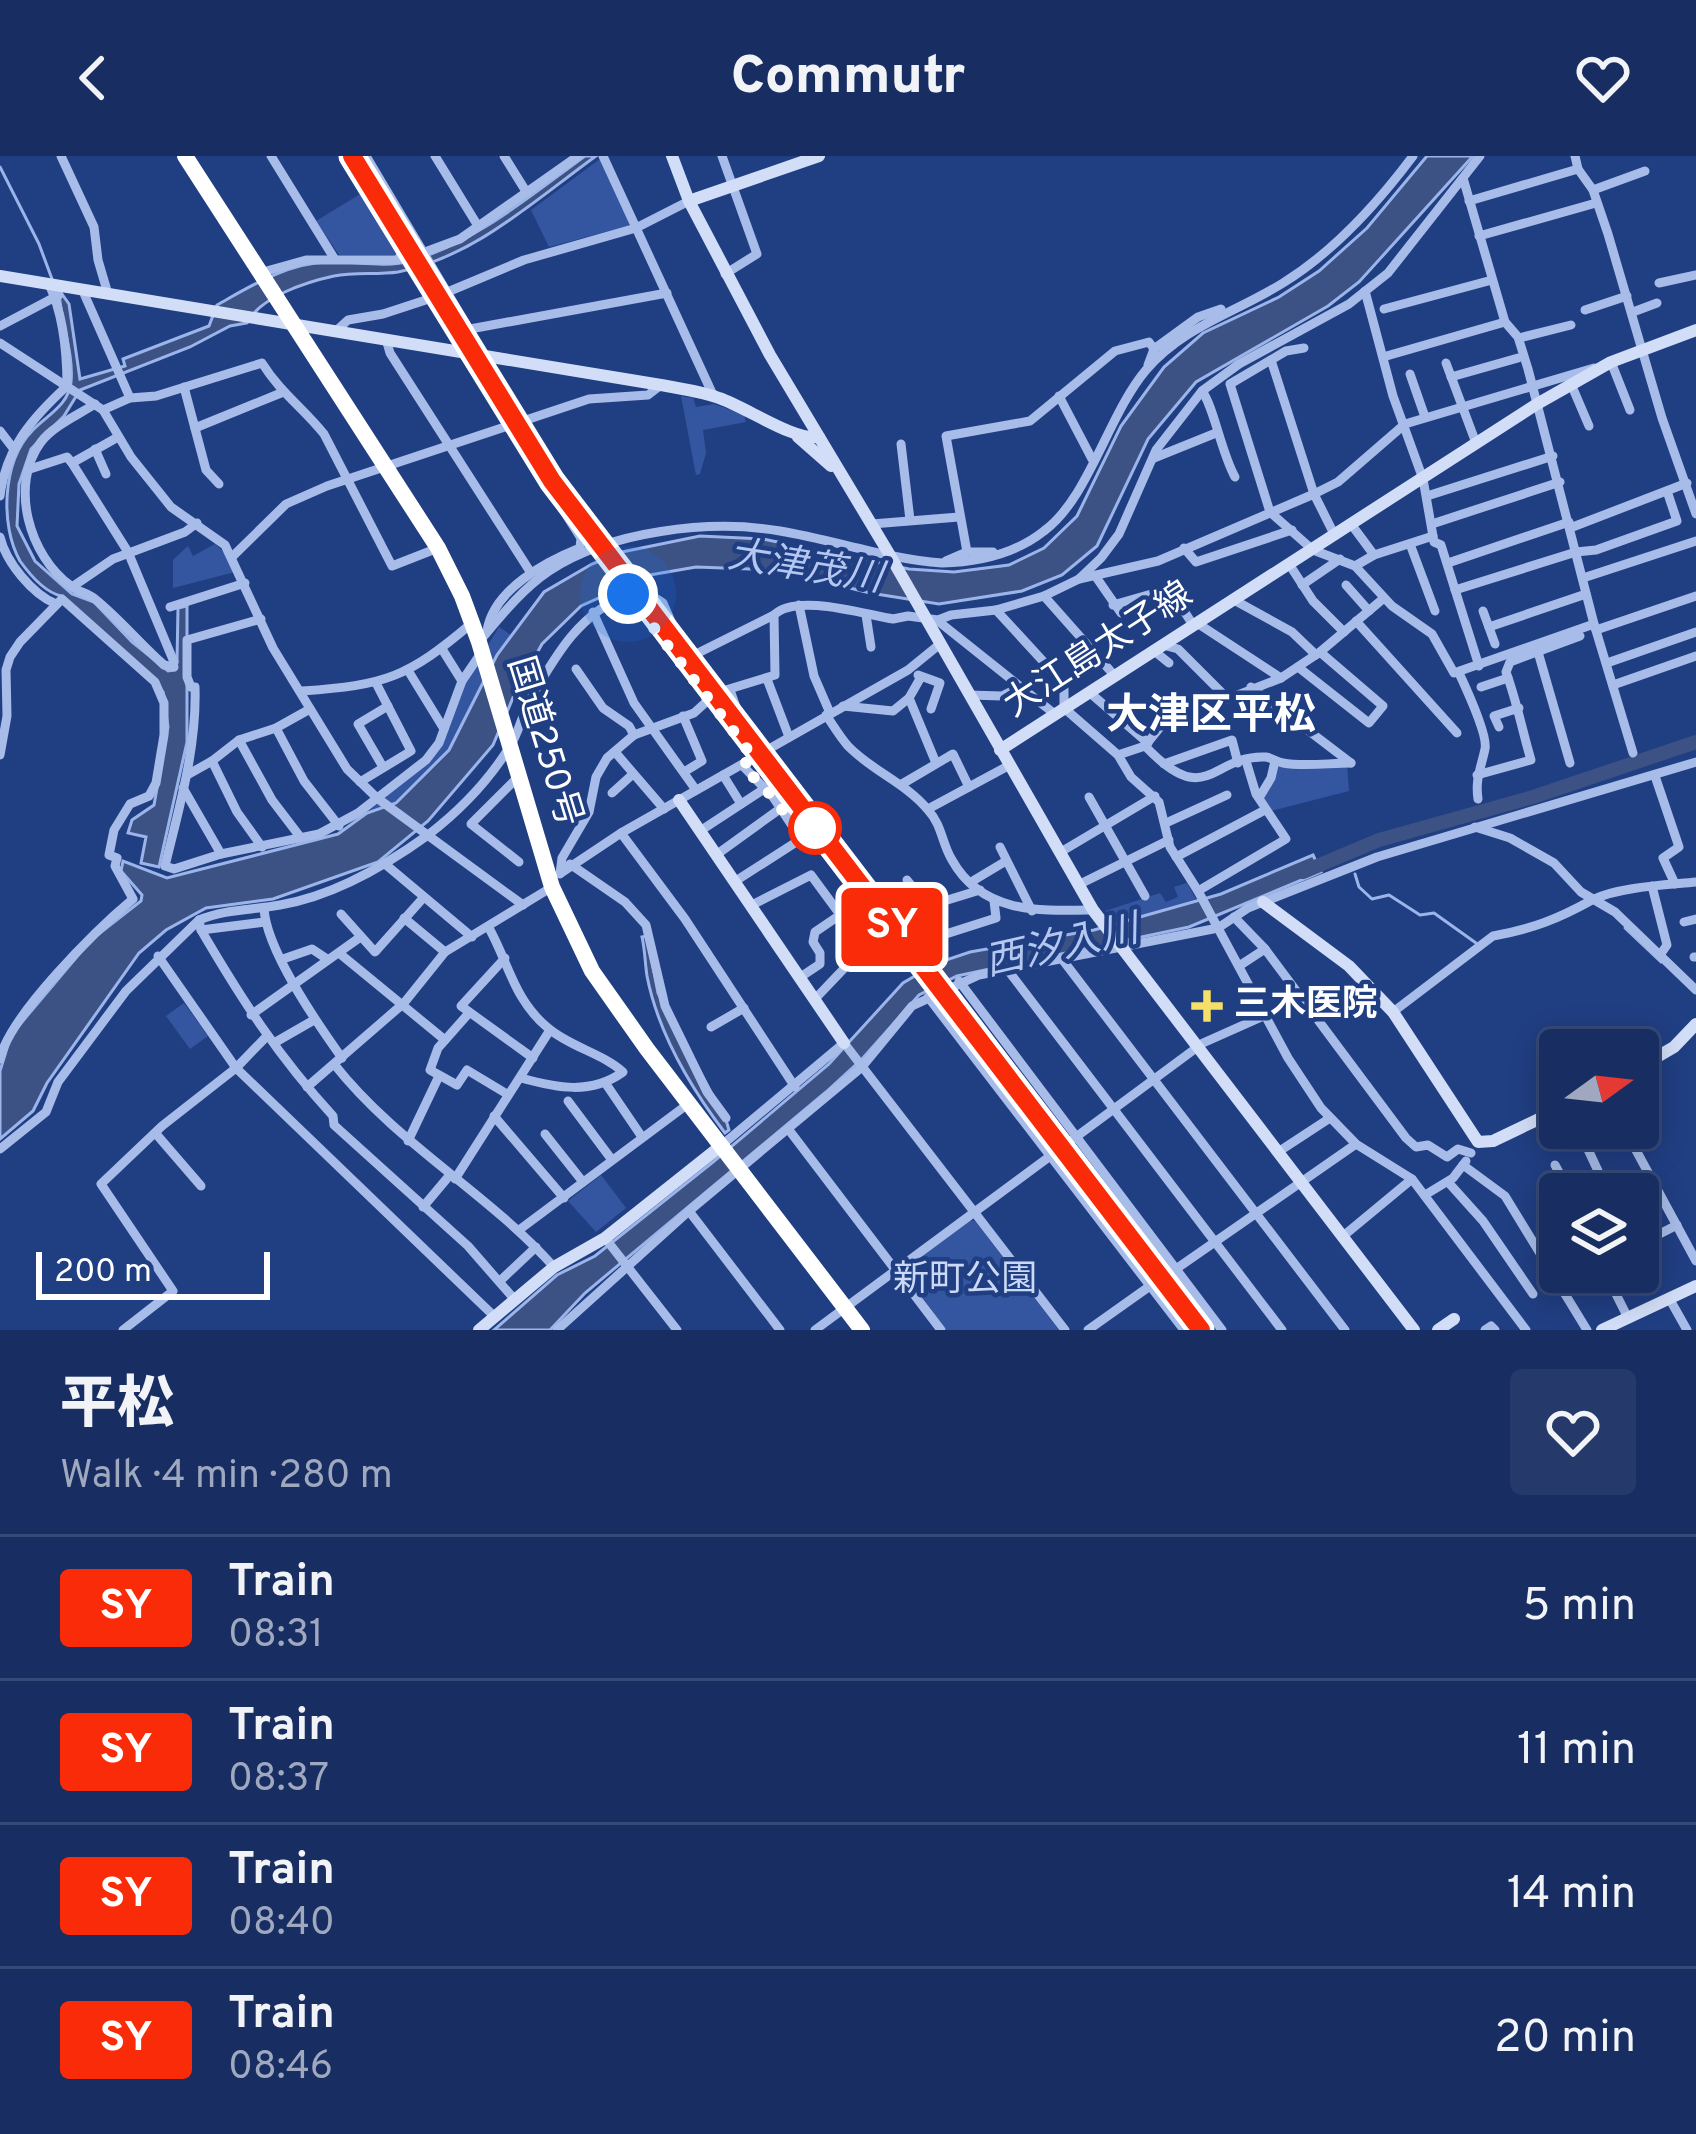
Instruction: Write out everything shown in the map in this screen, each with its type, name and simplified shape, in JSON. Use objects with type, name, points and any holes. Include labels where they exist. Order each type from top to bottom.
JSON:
[{"type":"highway","name":"国道250号","points":[[184,156],[438,548],[480,638],[518,777],[592,971],[862,1330]]},
{"type":"street","points":[[61,156],[94,227],[108,294]]},
{"type":"street","points":[[271,156],[334,258]]},
{"type":"street","points":[[262,272],[307,260],[397,260],[403,253],[344,156]]},
{"type":"street","points":[[366,156],[485,356]]},
{"type":"street","points":[[435,156],[478,226]]},
{"type":"street","points":[[504,156],[527,193]]},
{"type":"street","points":[[603,156],[713,395]]},
{"type":"street","name":"大江島太子線","points":[[672,156],[725,274],[929,617],[1000,749],[1537,404],[1605,364],[1696,330]]},
{"type":"street","points":[[722,156],[757,254],[725,274]]},
{"type":"street","points":[[337,330],[348,320],[383,314],[524,260],[636,228],[732,183],[819,156]]},
{"type":"street","points":[[302,691],[376,683],[409,672],[442,649],[480,638],[552,568],[667,530],[705,526],[780,531],[942,563],[1004,553],[1043,533],[1063,514],[1147,370],[1173,343],[1281,284],[1313,261],[1360,220],[1413,156]]},
{"type":"street","points":[[694,655],[782,608],[799,605],[893,620],[952,615],[996,610],[1044,596],[1079,579],[1119,534],[1170,428],[1202,391],[1239,364],[1299,335],[1365,291],[1412,247],[1480,156]]},
{"type":"street","points":[[1575,156],[1592,190],[1696,514]]},
{"type":"street","points":[[425,252],[478,226],[576,157]]},
{"type":"street","points":[[1468,201],[1578,170]]},
{"type":"street","points":[[1592,190],[1645,171]]},
{"type":"street","points":[[1463,178],[1505,322],[1519,338],[1633,753]]},
{"type":"street","points":[[1479,236],[1596,202]]},
{"type":"street","points":[[1659,283],[1696,275]]},
{"type":"street","points":[[0,276],[713,395],[755,411],[798,437],[848,485]]},
{"type":"street","points":[[1390,311],[1492,280]]},
{"type":"street","points":[[0,326],[64,290]]},
{"type":"street","points":[[64,290],[119,371],[130,398]]},
{"type":"street","points":[[0,496],[13,448],[32,418],[67,386],[64,290]]},
{"type":"street","points":[[1365,291],[1423,479],[1434,542],[1442,544],[1479,666]]},
{"type":"street","points":[[470,329],[667,293]]},
{"type":"street","points":[[1585,310],[1627,296]]},
{"type":"street","points":[[1633,312],[1657,303]]},
{"type":"street","points":[[1147,370],[1154,350],[1198,317],[1238,304]]},
{"type":"street","points":[[1383,357],[1505,322]]},
{"type":"street","points":[[1519,338],[1567,328]]},
{"type":"street","points":[[1402,338],[1405,351]]},
{"type":"street","points":[[386,339],[390,353],[531,573]]},
{"type":"street","points":[[967,551],[946,436],[1030,421],[1115,351],[1149,342],[1154,350]]},
{"type":"street","points":[[0,343],[99,406],[171,507],[225,545],[273,648],[336,754],[360,782],[523,905]]},
{"type":"street","points":[[1304,348],[1286,351],[1230,385],[1270,512],[1312,550],[1355,566],[1384,598],[1426,628],[1459,674],[1485,739],[1477,775],[1478,799]]},
{"type":"street","points":[[1490,350],[1494,364]]},
{"type":"street","points":[[262,619],[188,640],[187,677],[195,687],[196,706],[187,775],[165,866],[174,869],[339,826],[377,798],[426,760],[445,730],[461,681],[496,609],[546,562],[580,548],[581,538],[462,352]]},
{"type":"street","points":[[1451,376],[1517,358]]},
{"type":"street","points":[[1271,360],[1314,494],[1334,534]]},
{"type":"street","points":[[30,469],[67,458],[72,463],[128,552],[174,664],[168,668],[46,559],[26,514],[30,469],[39,445],[99,406],[156,396],[262,363],[281,393],[324,434],[392,566],[438,548]]},
{"type":"street","points":[[1446,363],[1476,443]]},
{"type":"street","points":[[1079,579],[1158,561],[1314,494],[1338,482],[1405,424],[1532,384],[1605,364],[1630,410]]},
{"type":"street","points":[[1411,374],[1425,417]]},
{"type":"street","points":[[1571,384],[1589,426]]},
{"type":"street","points":[[232,557],[286,504],[506,425],[589,399],[648,395],[661,385]]},
{"type":"street","points":[[184,387],[206,470],[219,484]]},
{"type":"street","points":[[1202,391],[1235,477]]},
{"type":"street","points":[[195,428],[281,393]]},
{"type":"street","points":[[1059,396],[1092,459]]},
{"type":"street","points":[[0,431],[13,448]]},
{"type":"street","points":[[1154,458],[1216,433]]},
{"type":"street","points":[[72,463],[118,437]]},
{"type":"street","points":[[798,437],[819,437]]},
{"type":"street","points":[[901,444],[910,520]]},
{"type":"street","points":[[95,449],[106,473]]},
{"type":"street","points":[[1427,496],[1553,456]]},
{"type":"street","points":[[1355,566],[1432,530],[1560,482]]},
{"type":"street","points":[[1448,563],[1687,484]]},
{"type":"street","points":[[1454,590],[1596,550],[1677,521],[1667,491]]},
{"type":"street","points":[[872,524],[959,517]]},
{"type":"street","points":[[72,587],[128,552],[185,532],[197,523]]},
{"type":"street","points":[[1351,524],[1375,554]]},
{"type":"street","points":[[1184,548],[1196,562],[1292,530]]},
{"type":"street","points":[[1582,578],[1696,541]]},
{"type":"street","points":[[1403,542],[1436,611]]},
{"type":"street","points":[[1,545],[45,599],[56,604]]},
{"type":"street","points":[[942,563],[967,551],[1004,553]]},
{"type":"street","points":[[1303,585],[1340,559]]},
{"type":"street","points":[[1289,564],[1312,601],[1343,632]]},
{"type":"street","points":[[1096,577],[1117,609],[1162,591],[1177,600],[1195,624],[1281,678]]},
{"type":"street","points":[[170,607],[245,583]]},
{"type":"street","points":[[1346,585],[1369,610]]},
{"type":"street","points":[[1548,592],[1553,605]]},
{"type":"street","points":[[0,1149],[46,1112],[58,1082],[126,991],[158,956],[214,914],[286,904],[385,864],[454,811],[509,749],[551,661],[593,612],[628,594],[759,756]]},
{"type":"street","points":[[1177,600],[1192,594]]},
{"type":"street","points":[[1489,627],[1586,594]]},
{"type":"street","points":[[1044,596],[1114,675]]},
{"type":"street","points":[[1459,674],[1696,596]]},
{"type":"street","points":[[1118,755],[1147,744],[1170,715],[1281,678],[1318,654],[1384,598]]},
{"type":"street","points":[[0,755],[7,716],[3,669],[20,642],[62,599],[155,682],[164,703],[157,783],[149,796],[130,804],[114,830],[109,855],[117,859],[115,866],[133,899],[102,925],[17,1022],[4,1040],[0,1059]]},
{"type":"street","points":[[638,607],[657,599],[663,603],[713,696]]},
{"type":"street","points":[[1234,600],[1292,632],[1383,706],[1369,723],[1298,667]]},
{"type":"street","points":[[1514,600],[1520,616]]},
{"type":"street","points":[[799,605],[814,676],[828,714],[848,746],[928,809],[954,865],[994,901],[1032,911],[1093,910]]},
{"type":"street","points":[[996,610],[1064,684],[1060,711]]},
{"type":"street","points":[[1483,610],[1495,644]]},
{"type":"street","points":[[593,612],[649,727],[696,790]]},
{"type":"street","points":[[556,880],[562,858],[589,812],[596,777],[615,752],[649,727],[694,713],[713,696],[775,676],[773,615]]},
{"type":"street","points":[[866,615],[871,647]]},
{"type":"street","points":[[929,617],[1000,669],[1018,688],[1060,711],[1118,755],[1131,777],[1155,796],[1176,857],[1306,1089],[1356,1144],[1412,1179],[1526,1330]]},
{"type":"street","points":[[1356,622],[1457,733]]},
{"type":"street","points":[[1477,775],[1531,760],[1506,672],[1510,662],[1595,627]]},
{"type":"street","points":[[1607,663],[1696,632]]},
{"type":"street","points":[[308,1088],[404,1003],[445,952],[523,905],[570,864],[908,670],[940,644]]},
{"type":"street","points":[[1158,648],[1169,663]]},
{"type":"street","points":[[1158,648],[1178,650],[1227,698]]},
{"type":"street","points":[[442,649],[461,681]]},
{"type":"street","points":[[1538,652],[1569,745],[1570,763]]},
{"type":"street","points":[[1613,685],[1696,656]]},
{"type":"street","points":[[576,669],[603,708],[634,735]]},
{"type":"street","points":[[908,670],[940,683],[931,709]]},
{"type":"street","points":[[409,672],[445,730]]},
{"type":"street","points":[[843,706],[888,713],[909,698],[921,677]]},
{"type":"street","points":[[1481,687],[1508,678]]},
{"type":"street","points":[[767,679],[789,737]]},
{"type":"street","points":[[360,782],[411,751],[376,683]]},
{"type":"street","points":[[1089,692],[1164,764],[1192,778],[1268,757],[1351,763],[1251,687]]},
{"type":"street","points":[[969,695],[1002,696],[1018,688]]},
{"type":"street","points":[[730,690],[759,756]]},
{"type":"street","points":[[909,698],[937,763]]},
{"type":"street","points":[[383,767],[358,724],[388,706]]},
{"type":"street","points":[[1498,727],[1494,716],[1519,708]]},
{"type":"street","points":[[187,775],[239,740],[276,728],[310,709]]},
{"type":"street","points":[[865,710],[869,726]]},
{"type":"street","points":[[682,716],[702,761],[684,772]]},
{"type":"street","points":[[276,728],[304,781],[339,826]]},
{"type":"street","points":[[239,740],[272,800],[301,838]]},
{"type":"street","points":[[1164,764],[1232,740],[1265,810],[1286,839],[1198,891]]},
{"type":"street","points":[[1000,749],[1093,910],[1414,1330]]},
{"type":"street","points":[[615,752],[664,809]]},
{"type":"street","points":[[902,784],[953,754],[969,787]]},
{"type":"street","points":[[212,761],[237,812],[262,847]]},
{"type":"street","points":[[1259,798],[1275,761]]},
{"type":"street","points":[[560,1329],[689,1210],[862,1067],[912,1006],[959,981],[1219,928],[1263,902],[1377,857],[1696,762]]},
{"type":"street","points":[[734,882],[801,839],[742,765]]},
{"type":"street","points":[[928,809],[1008,766]]},
{"type":"street","points":[[1497,770],[1501,783]]},
{"type":"street","points":[[612,793],[633,774]]},
{"type":"street","points":[[723,775],[741,804]]},
{"type":"street","points":[[1655,776],[1679,847],[1663,858],[1675,884]]},
{"type":"street","points":[[471,824],[518,777]]},
{"type":"street","points":[[1192,778],[1205,805]]},
{"type":"street","points":[[183,788],[221,854]]},
{"type":"street","points":[[700,831],[764,789]]},
{"type":"street","points":[[1166,823],[1226,795]]},
{"type":"street","points":[[716,855],[774,813],[753,796]]},
{"type":"street","points":[[1059,853],[1155,796]]},
{"type":"street","points":[[1088,797],[1145,896]]},
{"type":"street","points":[[679,800],[844,1043],[1065,1330]]},
{"type":"street","points":[[1176,857],[1265,810]]},
{"type":"street","points":[[454,811],[519,862]]},
{"type":"street","points":[[725,814],[742,836]]},
{"type":"street","points":[[1475,827],[1510,838],[1554,863],[1581,892],[1615,912],[1696,990]]},
{"type":"street","points":[[621,832],[795,1087]]},
{"type":"street","points":[[1078,885],[1168,840]]},
{"type":"street","points":[[1000,848],[1032,911]]},
{"type":"street","points":[[928,906],[975,886],[1006,861]]},
{"type":"street","points":[[385,864],[472,937]]},
{"type":"street","points":[[570,864],[626,902],[646,925],[665,1006],[706,1091],[726,1118]]},
{"type":"street","points":[[751,906],[811,874],[850,928]]},
{"type":"street","points":[[907,880],[944,934]]},
{"type":"street","points":[[1393,1012],[1493,936],[1568,916],[1593,899],[1696,882]]},
{"type":"street","points":[[1652,886],[1667,945],[1660,955]]},
{"type":"street","points":[[341,914],[375,952],[424,897]]},
{"type":"street","points":[[927,940],[996,919],[994,901]]},
{"type":"street","points":[[1263,902],[1349,966],[1393,1012],[1474,1148]]},
{"type":"street","points":[[264,908],[265,922],[294,985],[362,1099],[519,1230],[554,1267]]},
{"type":"street","points":[[799,978],[820,964],[814,932],[840,915]]},
{"type":"street","points":[[1234,916],[1265,949],[1416,1147],[1428,1145],[1447,1157],[1458,1148],[1474,1148],[1539,1119]]},
{"type":"street","points":[[404,918],[445,952]]},
{"type":"street","points":[[200,925],[265,922]]},
{"type":"street","points":[[200,925],[251,1015],[353,1145],[501,1280],[515,1300]]},
{"type":"street","points":[[489,928],[505,958],[508,978],[527,1007],[550,1030],[623,1072],[606,1084],[574,1088],[521,1078]]},
{"type":"street","points":[[814,1000],[875,936]]},
{"type":"street","points":[[251,1015],[359,938]]},
{"type":"street","points":[[1239,966],[1265,949]]},
{"type":"street","points":[[283,958],[312,950],[327,959]]},
{"type":"street","points":[[339,953],[445,1040]]},
{"type":"street","points":[[158,956],[236,1068],[495,1317]]},
{"type":"street","points":[[505,958],[461,1006],[533,1058]]},
{"type":"street","points":[[1063,959],[1345,1330]]},
{"type":"street","points":[[1007,969],[1282,1330]]},
{"type":"street","points":[[959,981],[1222,1330]]},
{"type":"street","points":[[928,998],[1184,1330]]},
{"type":"street","points":[[711,1027],[744,1008]]},
{"type":"street","points":[[469,1013],[445,1040],[430,1070],[458,1084],[467,1070],[507,1094]]},
{"type":"street","points":[[814,1330],[1198,1048],[1266,1015]]},
{"type":"street","points":[[123,1330],[173,1291],[101,1184],[163,1126],[270,1040],[314,1019]]},
{"type":"street","points":[[1659,1056],[1696,1024]]},
{"type":"street","points":[[423,1207],[452,1178],[550,1030]]},
{"type":"street","points":[[479,1330],[554,1267],[605,1238],[844,1043]]},
{"type":"street","points":[[408,1141],[440,1076]]},
{"type":"street","points":[[606,1084],[642,1137]]},
{"type":"street","points":[[568,1101],[612,1160]]},
{"type":"street","points":[[519,1230],[690,1103]]},
{"type":"street","points":[[494,1116],[564,1198]]},
{"type":"street","points":[[1278,1152],[1330,1118]]},
{"type":"street","points":[[789,1130],[941,1330]]},
{"type":"street","points":[[545,1134],[583,1182]]},
{"type":"street","points":[[158,1135],[201,1186]]},
{"type":"street","points":[[1176,1269],[1356,1144]]},
{"type":"street","points":[[333,1165],[353,1145]]},
{"type":"street","points":[[1425,1195],[1448,1182],[1474,1148]]},
{"type":"street","points":[[1588,1149],[1599,1173]]},
{"type":"street","points":[[1635,1149],[1696,1261]]},
{"type":"street","points":[[1463,1165],[1505,1196],[1587,1330]]},
{"type":"street","points":[[1555,1165],[1559,1173]]},
{"type":"street","points":[[1342,1237],[1412,1179]]},
{"type":"street","points":[[1448,1182],[1484,1221],[1533,1294]]},
{"type":"street","points":[[689,1210],[780,1330]]},
{"type":"street","points":[[1659,1235],[1677,1226]]},
{"type":"street","points":[[605,1238],[677,1330]]},
{"type":"street","points":[[501,1280],[536,1247]]},
{"type":"street","points":[[1088,1330],[1150,1286]]},
{"type":"street","points":[[1602,1330],[1696,1286]]},
{"type":"street","points":[[1616,1293],[1627,1316]]},
{"type":"street","points":[[1669,1298],[1687,1330]]},
{"type":"street","points":[[1438,1330],[1454,1319]]},
{"type":"street","points":[[1484,1330],[1491,1326],[1495,1330]]},
{"type":"green space","points":[[600,159],[630,221],[628,226],[549,247],[531,210]]},
{"type":"green space","points":[[362,193],[398,251],[395,255],[339,255],[316,221]]},
{"type":"green space","points":[[681,396],[693,398],[696,407],[714,404],[744,415],[746,422],[703,430],[706,453],[696,475]]},
{"type":"green space","points":[[215,544],[235,572],[173,588],[173,560],[188,546],[193,556]]},
{"type":"green space","points":[[499,627],[511,635],[438,764],[395,802],[367,813],[436,752],[464,684]]},
{"type":"green space","points":[[1272,762],[1347,763],[1349,791],[1271,811],[1258,794],[1269,778]]},
{"type":"green space","points":[[1187,883],[1196,899],[1116,923],[1105,911],[1160,893],[1166,902],[1178,897],[1174,887]]},
{"type":"green space","points":[[184,1003],[208,1036],[190,1049],[166,1016]]},
{"type":"green space","points":[[601,1175],[626,1208],[596,1232],[568,1201]]},
{"type":"green space","name":"新町公園","points":[[969,1220],[975,1221],[1059,1330],[946,1330],[903,1270]]},
{"type":"water","points":[[585,156],[596,156],[503,225],[452,254],[398,272],[342,275],[298,287],[273,298],[247,323],[80,390],[64,416],[31,449],[19,484],[17,526],[35,561],[72,594],[94,602],[168,671],[175,670],[177,662],[178,608],[187,606],[187,742],[159,867],[141,863],[146,837],[128,833],[132,820],[154,805],[168,727],[163,692],[61,596],[33,577],[20,561],[9,530],[7,494],[15,459],[32,431],[61,404],[71,382],[59,290],[69,304],[80,379],[125,366],[123,359],[209,326],[217,305],[284,271],[313,263],[401,263],[458,242]]},
{"type":"water","name":"大津茂川","points":[[1427,156],[1473,156],[1359,282],[1328,306],[1196,382],[1148,439],[1097,546],[1062,575],[1022,591],[939,604],[777,570],[696,567],[650,575],[581,606],[542,644],[493,745],[428,821],[378,862],[273,899],[206,908],[166,930],[139,953],[47,1083],[33,1111],[0,1139],[0,1071],[11,1035],[91,940],[141,901],[142,895],[121,871],[123,861],[167,878],[338,834],[367,813],[396,803],[449,750],[497,655],[544,592],[622,552],[700,536],[763,539],[909,569],[954,572],[1009,565],[1044,548],[1077,516],[1121,426],[1164,367],[1203,333],[1279,297],[1319,271],[1367,228]]},
{"type":"water","points":[[1313,855],[1321,872],[1189,927],[957,976],[919,995],[826,1092],[585,1293],[550,1330],[494,1330],[557,1275],[595,1256],[713,1162],[829,1064],[903,983],[937,963],[970,952],[1094,930],[1221,894]]},
{"type":"water","points":[[647,936],[658,993],[726,1120],[729,1130],[725,1133],[688,1079],[659,1018],[647,976],[642,937]]},
{"type":"waterway","points":[[0,167],[52,279]]},
{"type":"waterway","name":"西汐入川","points":[[1303,872],[1379,840],[1533,797],[1696,742]]},
{"type":"waterway","points":[[1355,874],[1359,887],[1372,899],[1389,895],[1420,915],[1434,913],[1476,943]]},
{"type":"waterway","points":[[1625,928],[1661,962]]},
{"type":"railway","points":[[352,156],[552,481],[1200,1330]]},
{"type":"train","name":"SY","points":[[352,156],[552,481],[1201,1330]]},
{"type":"place","name":"三木医院","points":[[1207,1006]]},
{"type":"district","name":"大津区平松","points":[[1211,717]]},
{"type":"route","points":[[628,594],[754,758],[742,765],[800,834],[815,828]]}]
